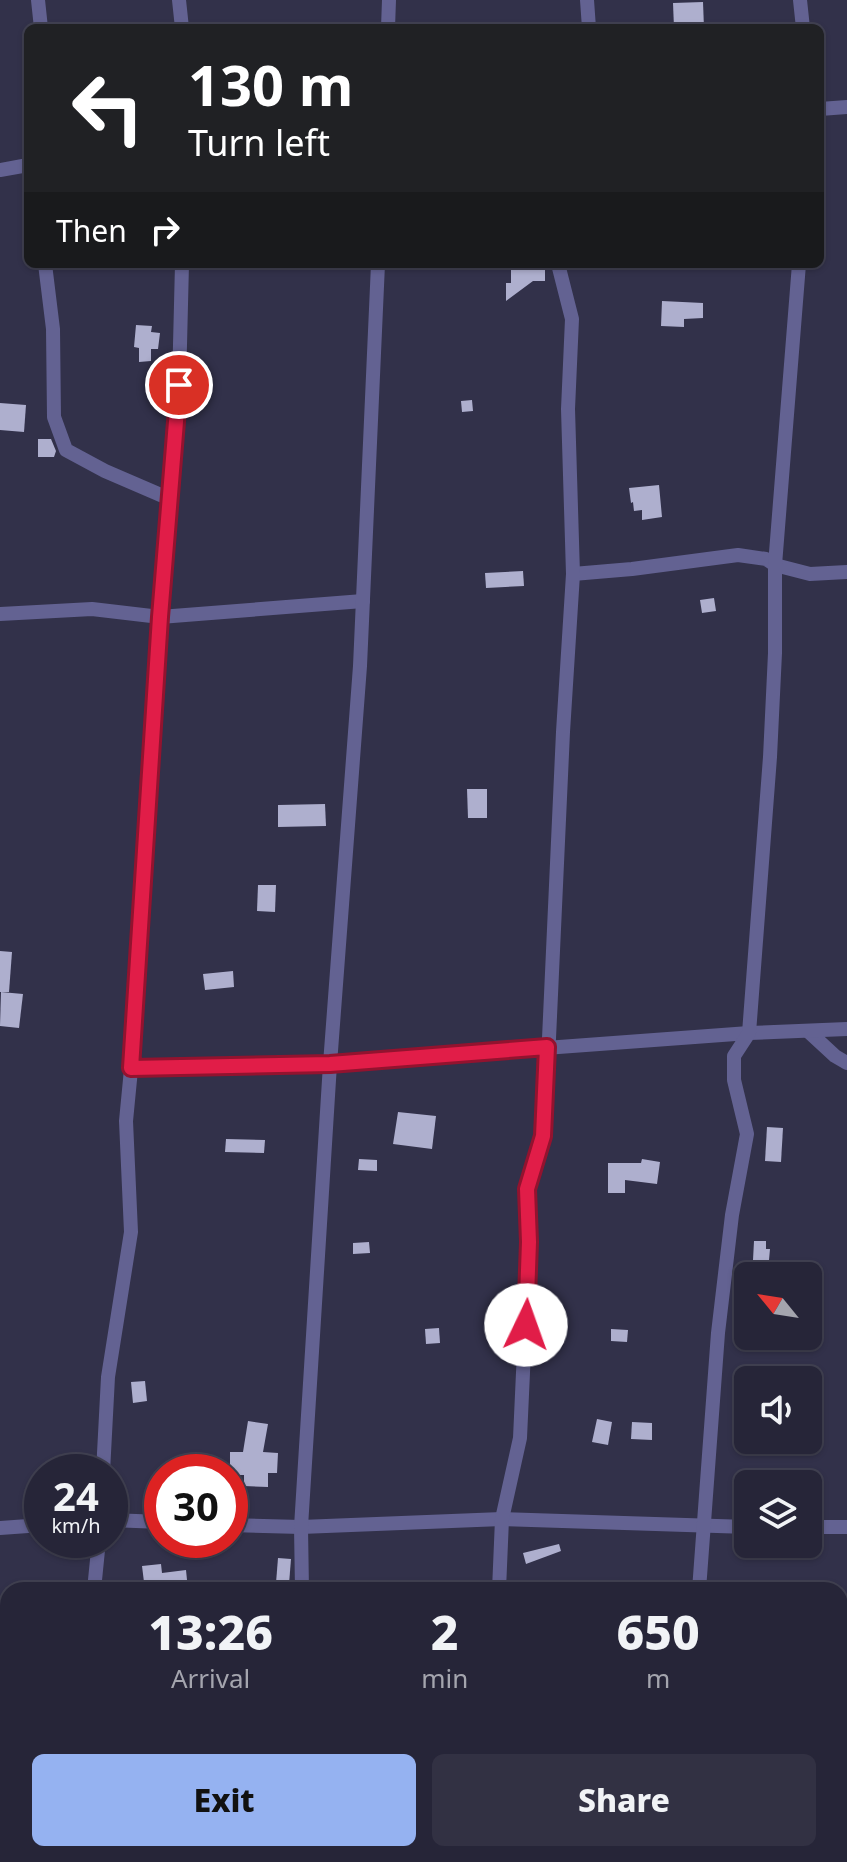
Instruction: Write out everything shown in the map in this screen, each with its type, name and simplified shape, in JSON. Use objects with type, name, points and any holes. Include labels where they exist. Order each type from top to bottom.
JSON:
[{"type":"street","points":[[38,0],[41,24]]},
{"type":"street","points":[[179,0],[182,24]]},
{"type":"street","points":[[388,24],[389,0]]},
{"type":"street","points":[[587,0],[589,24]]},
{"type":"street","points":[[800,0],[803,24]]},
{"type":"street","points":[[824,109],[847,107]]},
{"type":"street","points":[[0,170],[24,166]]},
{"type":"street","points":[[45,268],[53,329],[54,417],[66,450],[170,499]]},
{"type":"street","points":[[104,1454],[108,1377],[131,1232],[126,1121],[179,385],[182,268]]},
{"type":"street","points":[[302,1582],[301,1527],[363,601],[378,268]]},
{"type":"street","points":[[499,1582],[502,1519],[520,1438],[529,1242],[527,1189],[543,1136],[573,574],[568,409],[572,319],[559,268]]},
{"type":"street","points":[[700,1582],[718,1333],[732,1215],[747,1134],[734,1080],[734,1056],[749,1033],[770,757],[775,565],[799,268]]},
{"type":"street","points":[[573,574],[738,555],[766,559],[775,565],[816,574],[847,572]]},
{"type":"street","points":[[0,614],[92,609],[160,617],[363,601]]},
{"type":"street","points":[[131,1068],[330,1064],[749,1033],[847,1029]]},
{"type":"street","points":[[809,1032],[847,1063]]},
{"type":"street","points":[[248,1526],[301,1527],[502,1519],[734,1527]]},
{"type":"street","points":[[0,1528],[24,1526]]},
{"type":"street","points":[[822,1527],[847,1527]]},
{"type":"street","points":[[95,1582],[97,1558]]},
{"type":"building","points":[[703,2],[704,24],[674,24],[673,3]]},
{"type":"building","points":[[511,268],[545,268],[545,281],[533,281],[506,301],[506,283],[511,283]]},
{"type":"building","points":[[662,301],[703,303],[703,318],[684,319],[684,327],[661,326]]},
{"type":"building","points":[[136,325],[152,326],[151,332],[160,333],[158,349],[151,349],[151,361],[139,362],[139,348],[134,347]]},
{"type":"building","points":[[472,400],[473,411],[462,412],[461,401]]},
{"type":"building","points":[[0,403],[26,405],[24,432],[0,430]]},
{"type":"building","points":[[38,439],[51,439],[56,451],[54,457],[38,457]]},
{"type":"building","points":[[659,485],[662,517],[642,520],[642,510],[634,511],[629,488]]},
{"type":"building","points":[[523,571],[524,586],[486,588],[485,573]]},
{"type":"building","points":[[714,598],[716,611],[702,613],[700,600]]},
{"type":"building","points":[[467,789],[487,789],[487,818],[468,818]]},
{"type":"building","points":[[325,804],[326,826],[278,827],[278,805]]},
{"type":"building","points":[[258,885],[276,885],[275,912],[257,911]]},
{"type":"building","points":[[0,951],[12,952],[9,992],[0,992]]},
{"type":"building","points":[[233,971],[234,987],[205,990],[203,974]]},
{"type":"building","points":[[1,992],[23,994],[19,1028],[0,1026]]},
{"type":"building","points":[[398,1112],[436,1116],[432,1149],[393,1144]]},
{"type":"building","points":[[767,1127],[783,1128],[781,1162],[765,1161]]},
{"type":"building","points":[[226,1139],[265,1140],[264,1153],[225,1152]]},
{"type":"building","points":[[359,1159],[377,1160],[377,1171],[358,1170]]},
{"type":"building","points":[[642,1159],[660,1162],[657,1184],[625,1180],[625,1193],[608,1193],[608,1163],[641,1163]]},
{"type":"building","points":[[754,1241],[766,1241],[766,1249],[770,1249],[769,1260],[753,1260]]},
{"type":"building","points":[[369,1242],[370,1253],[353,1254],[353,1243]]},
{"type":"building","points":[[439,1328],[440,1343],[426,1344],[425,1329]]},
{"type":"building","points":[[611,1329],[628,1330],[627,1342],[611,1341]]},
{"type":"building","points":[[145,1381],[147,1401],[133,1403],[131,1382]]},
{"type":"building","points":[[597,1419],[612,1422],[608,1445],[592,1442]]},
{"type":"building","points":[[248,1421],[268,1424],[263,1452],[278,1453],[277,1473],[268,1473],[268,1487],[248,1486],[248,1454],[230,1454],[243,1452]]},
{"type":"building","points":[[632,1422],[652,1423],[652,1440],[631,1439]]},
{"type":"building","points":[[559,1544],[561,1551],[526,1564],[523,1553]]},
{"type":"building","points":[[278,1558],[291,1559],[289,1582],[276,1582]]},
{"type":"building","points":[[161,1564],[162,1573],[186,1570],[187,1582],[144,1582],[142,1566]]},
{"type":"route","points":[[179,385],[160,617],[131,1068],[330,1064],[547,1047],[543,1136],[527,1189],[526,1325]]}]
